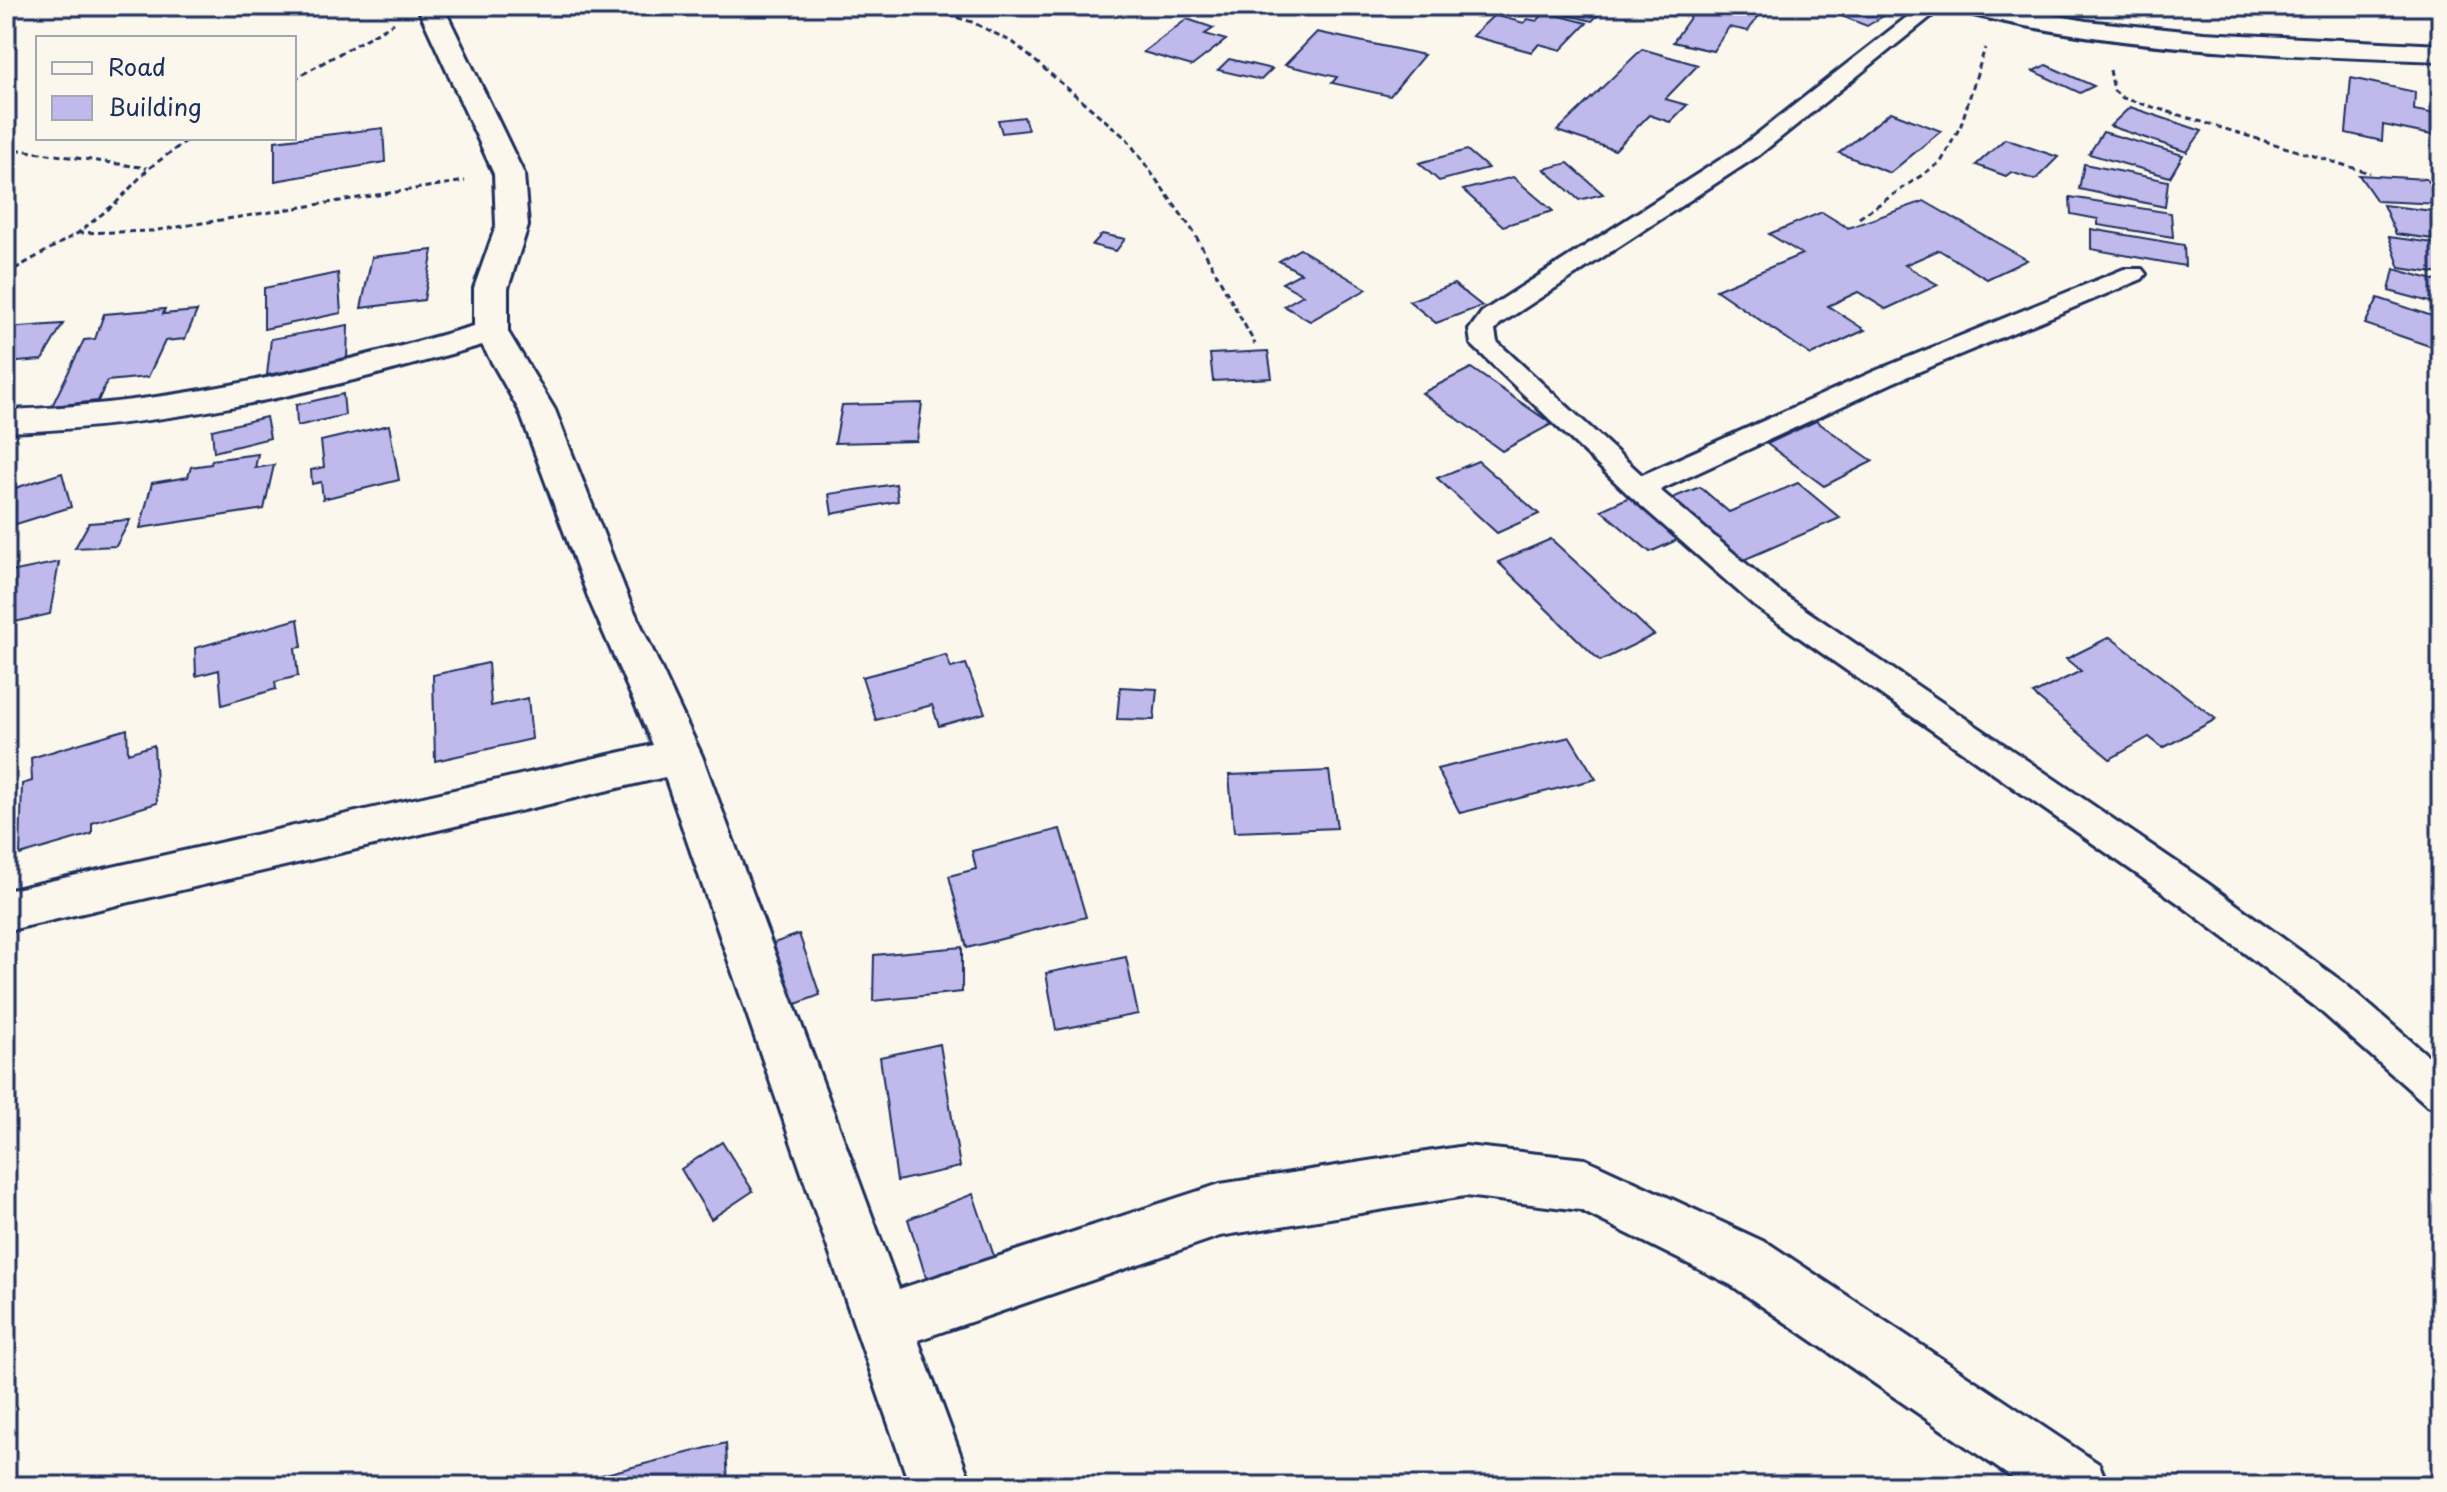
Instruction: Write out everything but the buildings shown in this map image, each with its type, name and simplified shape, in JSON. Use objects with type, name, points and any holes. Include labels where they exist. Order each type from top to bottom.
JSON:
[{"type":"street","points":[[1970,6],[2056,26],[2119,35],[2441,53]]},
{"type":"street","points":[[415,13],[509,174],[512,226],[491,288],[491,332],[537,410],[610,602],[680,756],[941,1486]]},
{"type":"street","points":[[6,421],[60,421],[201,404],[348,374],[491,332]]},
{"type":"street","points":[[6,911],[680,756]]},
{"type":"street","points":[[885,1323],[1220,1210],[1465,1171],[1585,1185],[1751,1265],[2077,1486]]},
{"type":"lane","points":[[1934,6],[1751,150],[1491,318],[1482,330],[1484,344],[1639,488],[1767,599],[2194,894],[2330,995],[2441,1092]]},
{"type":"lane","points":[[1639,488],[1802,410],[1980,334],[2133,274]]},
{"type":"path","points":[[919,6],[972,22],[1014,43],[1127,139],[1193,231],[1255,344]]},
{"type":"path","points":[[296,78],[415,13]]},
{"type":"path","points":[[1859,218],[1941,162],[1961,125],[1998,13]]},
{"type":"path","points":[[2119,35],[2110,66],[2114,91],[2123,98],[2370,173]]},
{"type":"path","points":[[6,274],[78,233],[116,203],[148,169],[187,140]]},
{"type":"path","points":[[6,148],[148,169]]},
{"type":"path","points":[[78,233],[152,231],[509,174]]}]
